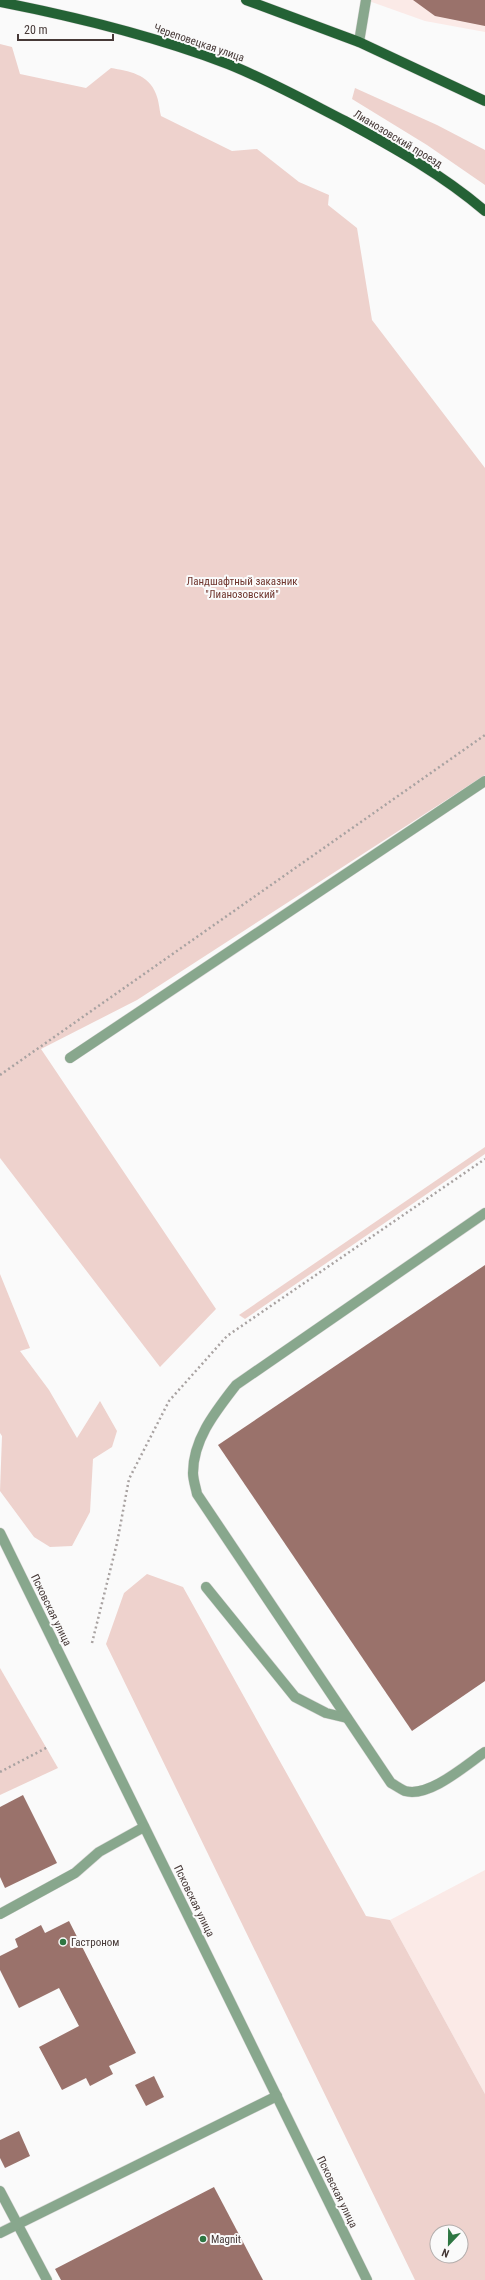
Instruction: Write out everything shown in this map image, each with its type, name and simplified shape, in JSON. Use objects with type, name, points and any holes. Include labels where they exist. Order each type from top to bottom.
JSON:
[{"type":"main road","points":[[246,0],[292,15],[359,42],[485,101]]},
{"type":"main road","name":"Череповецкая улица","points":[[0,2],[54,12],[142,36],[228,64],[294,94]]},
{"type":"main road","name":"Лианозовский проезд","points":[[294,94],[377,138],[432,172],[485,211]]},
{"type":"street","points":[[359,42],[366,0]]},
{"type":"street","points":[[70,1058],[485,781]]},
{"type":"street","points":[[485,1213],[236,1386],[209,1421],[196,1449],[192,1474],[197,1494],[391,1783],[405,1791],[422,1791],[433,1787],[485,1752]]},
{"type":"street","name":"Псковская улица","points":[[0,1533],[367,2280]]},
{"type":"street","points":[[206,1587],[295,1697],[326,1713],[347,1718]]},
{"type":"street","points":[[0,1914],[76,1873],[99,1852],[144,1827]]},
{"type":"street","points":[[0,2233],[277,2096]]},
{"type":"street","points":[[0,2191],[47,2280]]},
{"type":"path","points":[[0,1075],[485,735]]},
{"type":"path","points":[[0,1772],[48,1747]]},
{"type":"shaded area","points":[[366,0],[485,0],[485,32],[425,21]]},
{"type":"shaded area","points":[[485,1870],[485,2094],[390,1920]]},
{"type":"green space","name":"Ландшафтный заказник \"Лианозовский\"","points":[[0,44],[12,47],[20,74],[86,88],[111,68],[131,72],[143,78],[153,87],[158,99],[161,116],[232,151],[257,149],[299,182],[329,195],[328,205],[357,228],[372,320],[485,468],[485,775],[137,1000],[41,1049],[216,1309],[160,1367],[0,1158]]},
{"type":"green space","points":[[355,88],[437,125],[485,150],[485,185],[427,145],[352,99]]},
{"type":"green space","points":[[485,1147],[485,1154],[245,1319],[239,1315]]},
{"type":"green space","points":[[0,1274],[30,1348],[20,1351],[49,1390],[77,1438],[100,1401],[117,1431],[112,1447],[93,1459],[90,1512],[72,1546],[50,1547],[34,1537],[0,1491],[2,1436],[0,1433]]},
{"type":"green space","points":[[147,1574],[183,1587],[366,1916],[390,1920],[485,2094],[485,2280],[415,2280],[106,1644],[124,1593]]},
{"type":"green space","points":[[0,1668],[58,1768],[0,1795]]},
{"type":"building","points":[[413,0],[485,0],[485,26],[435,16]]},
{"type":"building","points":[[485,1265],[485,1681],[412,1731],[218,1445]]},
{"type":"building","points":[[23,1795],[57,1863],[5,1888],[0,1877],[0,1807]]},
{"type":"building","points":[[69,1921],[136,2053],[109,2066],[113,2074],[90,2086],[86,2078],[62,2090],[39,2047],[79,2026],[59,1988],[19,2008],[0,1970],[0,1956],[18,1947],[15,1939],[41,1925],[45,1933]]},
{"type":"building","points":[[154,2076],[164,2097],[146,2106],[135,2085]]},
{"type":"building","points":[[19,2131],[30,2156],[5,2168],[0,2158],[0,2140]]},
{"type":"building","points":[[214,2187],[263,2280],[61,2280],[55,2269]]},
{"type":"place","name":"Гастроном","points":[[63,1942]]},
{"type":"place","name":"Magnit","points":[[203,2239]]}]
